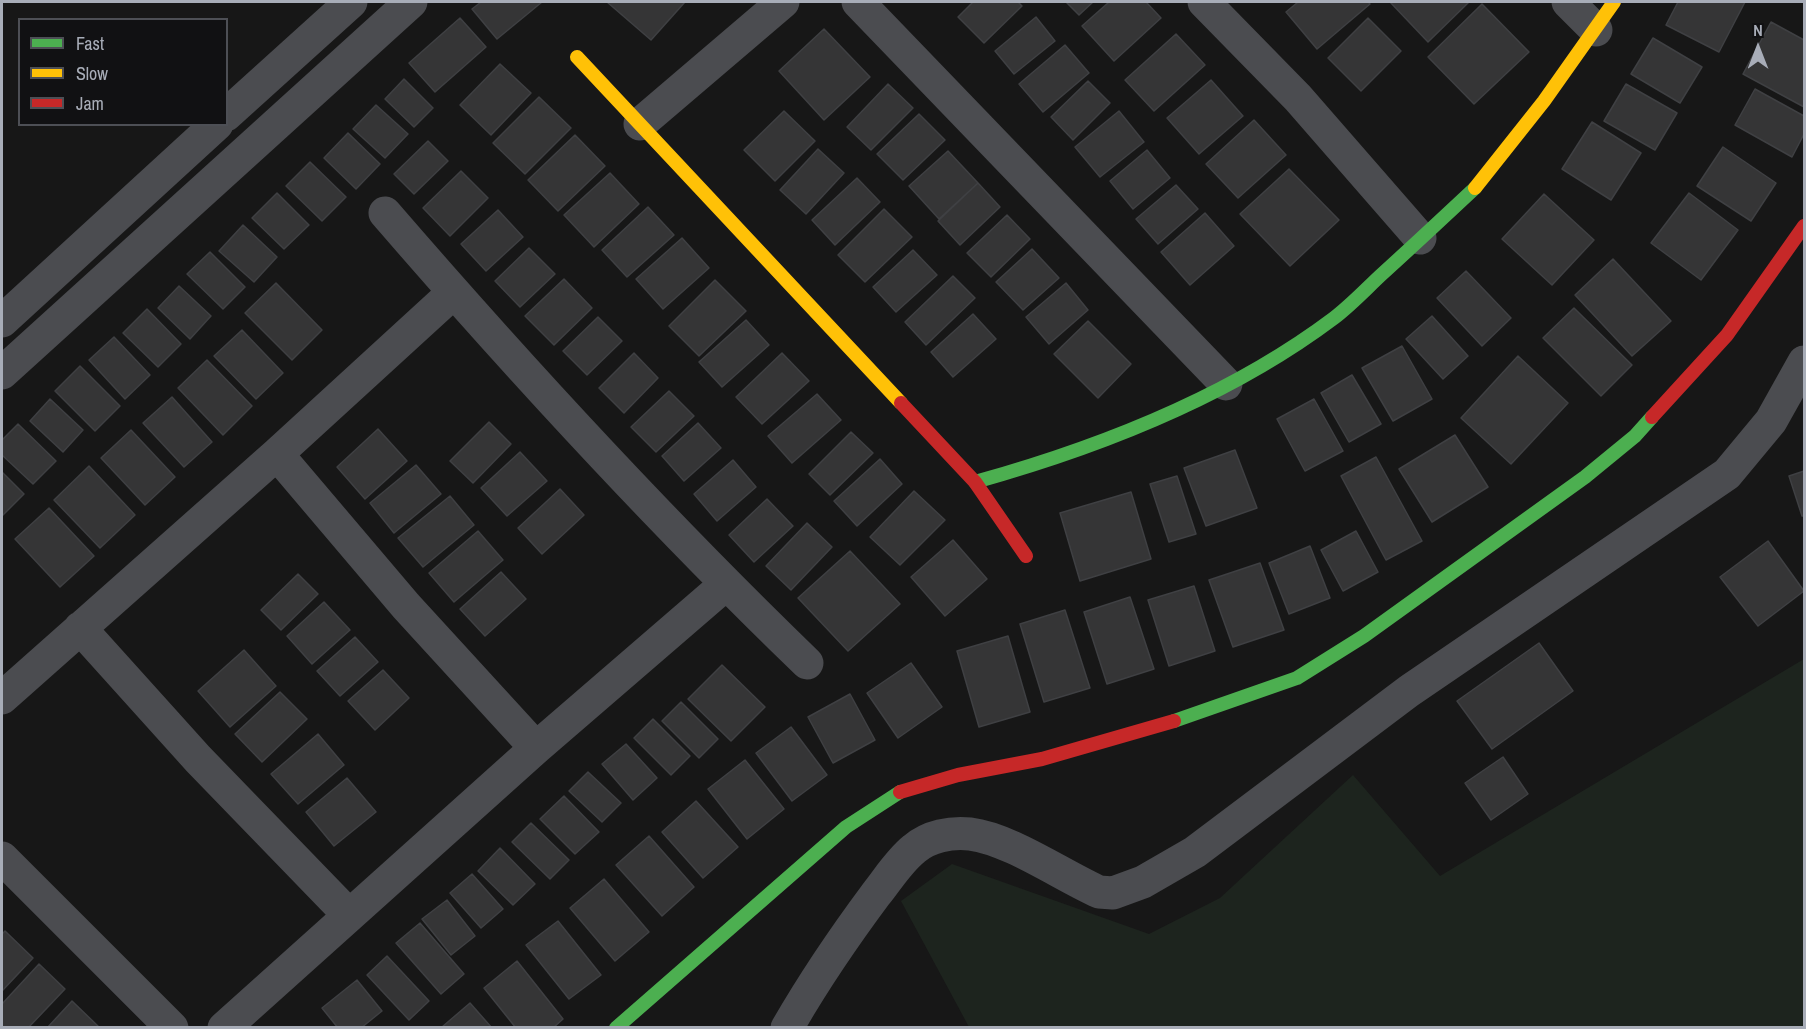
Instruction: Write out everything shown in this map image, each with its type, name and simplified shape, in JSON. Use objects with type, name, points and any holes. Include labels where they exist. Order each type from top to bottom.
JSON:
[{"type":"street","points":[[228,113],[351,2]]},
{"type":"street","points":[[640,124],[783,2]]},
{"type":"street","points":[[858,2],[1226,384]]},
{"type":"street","points":[[1204,2],[1298,98],[1420,238]]},
{"type":"street","points":[[1568,2],[1596,30]]},
{"type":"street","points":[[975,482],[1051,461],[1110,440],[1226,384],[1305,338],[1336,316],[1481,183],[1596,30],[1614,2]]},
{"type":"street","points":[[2,373],[393,7]]},
{"type":"street","points":[[577,57],[807,306],[975,482],[1026,556]]},
{"type":"street","points":[[2,321],[214,126]]},
{"type":"street","points":[[385,213],[454,292],[726,584],[807,663]]},
{"type":"street","points":[[616,1028],[846,827],[889,797],[907,789],[958,775],[1042,759],[1181,719],[1297,678],[1364,636],[1527,520],[1635,436],[1727,335],[1804,226]]},
{"type":"street","points":[[3,694],[277,454],[454,292]]},
{"type":"street","points":[[787,1028],[806,995],[855,923],[899,865],[922,843],[952,834],[970,834],[994,840],[1099,892],[1113,893],[1153,877],[1195,852],[1408,691],[1509,620],[1727,474],[1772,421],[1804,362]]},
{"type":"street","points":[[277,454],[406,606],[536,748]]},
{"type":"street","points":[[224,1028],[536,748],[726,584]]},
{"type":"street","points":[[80,628],[198,759],[349,915]]},
{"type":"street","points":[[2,858],[172,1028]]},
{"type":"shaded area","points":[[1804,659],[1804,1027],[969,1027],[901,901],[952,864],[1149,934],[1220,898],[1353,775],[1440,876]]},
{"type":"building","points":[[481,2],[542,2],[497,39],[472,9]]},
{"type":"building","points":[[607,2],[685,2],[651,40]]},
{"type":"building","points":[[973,2],[1018,2],[1022,6],[984,43],[958,17]]},
{"type":"building","points":[[1066,2],[1093,2],[1079,15]]},
{"type":"building","points":[[1109,2],[1146,2],[1161,18],[1114,61],[1082,26]]},
{"type":"building","points":[[1298,2],[1368,2],[1370,4],[1317,49],[1286,12]]},
{"type":"building","points":[[1390,2],[1469,2],[1428,42]]},
{"type":"building","points":[[1678,2],[1745,2],[1719,52],[1666,25]]},
{"type":"building","points":[[1482,4],[1529,52],[1474,104],[1428,57]]},
{"type":"building","points":[[1036,17],[1055,41],[1014,74],[995,51]]},
{"type":"building","points":[[460,18],[486,47],[435,92],[409,63]]},
{"type":"building","points":[[1368,18],[1401,51],[1361,91],[1328,58]]},
{"type":"building","points":[[1771,22],[1804,40],[1804,107],[1743,74]]},
{"type":"building","points":[[824,29],[870,77],[824,120],[779,71]]},
{"type":"building","points":[[1176,34],[1205,65],[1154,111],[1125,80]]},
{"type":"building","points":[[1653,38],[1702,67],[1680,103],[1631,74]]},
{"type":"building","points":[[1065,45],[1089,73],[1043,112],[1019,84]]},
{"type":"building","points":[[500,64],[531,93],[491,135],[460,105]]},
{"type":"building","points":[[404,79],[433,108],[414,127],[385,99]]},
{"type":"building","points":[[1211,80],[1243,116],[1199,154],[1167,118]]},
{"type":"building","points":[[1088,81],[1110,103],[1073,140],[1051,117]]},
{"type":"building","points":[[888,84],[913,108],[871,150],[847,127]]},
{"type":"building","points":[[1626,84],[1677,113],[1655,150],[1604,121]]},
{"type":"building","points":[[1755,89],[1804,116],[1804,134],[1792,157],[1735,125]]},
{"type":"building","points":[[539,97],[571,128],[525,174],[493,143]]},
{"type":"building","points":[[376,105],[408,134],[385,158],[353,129]]},
{"type":"building","points":[[784,111],[815,141],[775,181],[744,150]]},
{"type":"building","points":[[1119,111],[1144,142],[1100,177],[1075,147]]},
{"type":"building","points":[[919,114],[945,140],[903,180],[877,154]]},
{"type":"building","points":[[1254,120],[1286,155],[1238,198],[1206,164]]},
{"type":"building","points":[[1592,122],[1641,153],[1611,200],[1562,169]]},
{"type":"building","points":[[348,133],[380,164],[356,189],[324,158]]},
{"type":"building","points":[[575,135],[605,166],[558,211],[528,180]]},
{"type":"building","points":[[428,141],[448,161],[414,194],[394,174]]},
{"type":"building","points":[[1723,147],[1776,183],[1751,221],[1697,186]]},
{"type":"building","points":[[818,149],[844,173],[806,214],[780,190]]},
{"type":"building","points":[[1147,150],[1170,178],[1133,209],[1110,181]]},
{"type":"building","points":[[948,151],[978,183],[939,219],[909,186]]},
{"type":"building","points":[[310,162],[346,197],[322,221],[286,186]]},
{"type":"building","points":[[1289,169],[1339,220],[1290,266],[1240,214]]},
{"type":"building","points":[[461,171],[488,198],[450,236],[423,208]]},
{"type":"building","points":[[610,173],[639,204],[594,247],[564,215]]},
{"type":"building","points":[[857,178],[880,202],[835,245],[812,220]]},
{"type":"building","points":[[978,183],[1000,207],[960,245],[938,221]]},
{"type":"building","points":[[1176,185],[1198,209],[1158,244],[1136,219]]},
{"type":"building","points":[[277,193],[309,225],[284,249],[252,218]]},
{"type":"building","points":[[1689,193],[1738,230],[1701,280],[1651,243]]},
{"type":"building","points":[[1544,194],[1594,240],[1552,285],[1502,239]]},
{"type":"building","points":[[648,207],[674,235],[627,277],[602,250]]},
{"type":"building","points":[[884,209],[912,237],[865,282],[838,255]]},
{"type":"building","points":[[498,210],[523,237],[486,271],[461,244]]},
{"type":"building","points":[[1205,213],[1234,246],[1190,285],[1161,252]]},
{"type":"building","points":[[1007,215],[1030,239],[991,277],[967,253]]},
{"type":"building","points":[[243,225],[277,257],[254,282],[219,251]]},
{"type":"building","points":[[682,238],[709,268],[663,309],[636,279]]},
{"type":"building","points":[[529,248],[555,274],[520,307],[495,281]]},
{"type":"building","points":[[1032,249],[1059,278],[1023,310],[996,282]]},
{"type":"building","points":[[913,250],[937,275],[896,312],[873,287]]},
{"type":"building","points":[[210,252],[245,287],[223,309],[187,274]]},
{"type":"building","points":[[1613,259],[1671,321],[1632,356],[1575,295]]},
{"type":"building","points":[[1466,271],[1511,318],[1482,346],[1437,298]]},
{"type":"building","points":[[953,276],[975,298],[926,345],[905,322]]},
{"type":"building","points":[[564,279],[592,308],[554,345],[525,316]]},
{"type":"building","points":[[715,280],[746,311],[699,356],[669,326]]},
{"type":"building","points":[[276,283],[322,330],[292,360],[245,313]]},
{"type":"building","points":[[1066,283],[1088,310],[1049,344],[1026,317]]},
{"type":"building","points":[[179,286],[211,316],[190,339],[158,308]]},
{"type":"building","points":[[1574,308],[1632,365],[1601,396],[1543,338]]},
{"type":"building","points":[[147,309],[181,344],[158,367],[123,333]]},
{"type":"building","points":[[973,314],[996,339],[953,377],[931,352]]},
{"type":"building","points":[[1432,316],[1468,356],[1443,379],[1406,339]]},
{"type":"building","points":[[598,317],[622,341],[587,375],[563,351]]},
{"type":"building","points":[[746,320],[769,345],[722,387],[699,362]]},
{"type":"building","points":[[1088,321],[1131,364],[1098,398],[1054,354]]},
{"type":"building","points":[[242,330],[283,373],[256,399],[214,356]]},
{"type":"building","points":[[114,337],[150,375],[125,399],[89,360]]},
{"type":"building","points":[[1402,346],[1432,399],[1393,421],[1362,368]]},
{"type":"building","points":[[634,353],[658,378],[624,413],[599,388]]},
{"type":"building","points":[[782,353],[809,381],[762,424],[736,397]]},
{"type":"building","points":[[1518,356],[1568,403],[1511,464],[1461,418]]},
{"type":"building","points":[[207,360],[252,406],[223,435],[178,388]]},
{"type":"building","points":[[80,366],[120,406],[95,431],[55,391]]},
{"type":"building","points":[[1352,375],[1381,424],[1349,442],[1321,393]]},
{"type":"building","points":[[669,391],[694,416],[656,452],[631,427]]},
{"type":"building","points":[[817,394],[841,420],[792,463],[768,436]]},
{"type":"building","points":[[172,397],[212,442],[184,467],[143,423]]},
{"type":"building","points":[[50,399],[83,430],[63,452],[30,421]]},
{"type":"building","points":[[1314,399],[1343,451],[1305,471],[1277,419]]},
{"type":"building","points":[[489,422],[511,444],[473,483],[450,461]]},
{"type":"building","points":[[698,423],[721,448],[684,481],[662,456]]},
{"type":"building","points":[[18,424],[56,461],[33,484],[2,455],[2,440]]},
{"type":"building","points":[[378,429],[407,461],[365,499],[337,467]]},
{"type":"building","points":[[131,430],[175,477],[145,505],[101,458]]},
{"type":"building","points":[[851,432],[873,453],[830,495],[809,474]]},
{"type":"building","points":[[1455,435],[1488,487],[1432,522],[1399,469]]},
{"type":"building","points":[[1235,450],[1257,508],[1206,526],[1184,468]]},
{"type":"building","points":[[520,452],[547,481],[507,516],[481,488]]},
{"type":"building","points":[[1376,457],[1422,541],[1386,560],[1341,476]]},
{"type":"building","points":[[880,459],[902,484],[857,526],[834,501]]},
{"type":"building","points":[[733,460],[756,487],[717,521],[694,494]]},
{"type":"building","points":[[416,465],[441,494],[394,533],[370,503]]},
{"type":"building","points":[[89,466],[135,515],[100,548],[54,500]]},
{"type":"building","points":[[1804,471],[1804,516],[1802,516],[1789,476]]},
{"type":"building","points":[[2,472],[24,494],[2,516]]},
{"type":"building","points":[[1177,476],[1196,534],[1169,542],[1150,484]]},
{"type":"building","points":[[560,489],[584,515],[542,554],[518,528]]},
{"type":"building","points":[[914,491],[945,520],[900,565],[870,537]]},
{"type":"building","points":[[1131,492],[1151,559],[1080,581],[1060,513]]},
{"type":"building","points":[[450,496],[474,525],[423,567],[398,538]]},
{"type":"building","points":[[767,499],[793,526],[754,562],[729,535]]},
{"type":"building","points":[[49,508],[94,556],[60,587],[15,539]]},
{"type":"building","points":[[807,523],[832,547],[791,590],[766,566]]},
{"type":"building","points":[[478,531],[503,560],[454,602],[429,573]]},
{"type":"building","points":[[1356,531],[1378,572],[1343,591],[1321,550]]},
{"type":"building","points":[[953,540],[987,579],[945,616],[911,577]]},
{"type":"building","points":[[1768,541],[1804,591],[1758,626],[1720,577]]},
{"type":"building","points":[[1310,546],[1330,598],[1289,614],[1269,563]]},
{"type":"building","points":[[850,551],[900,604],[848,651],[798,598]]},
{"type":"building","points":[[1260,563],[1284,630],[1233,647],[1209,580]]},
{"type":"building","points":[[501,572],[526,599],[485,636],[460,609]]},
{"type":"building","points":[[298,574],[318,594],[281,630],[261,610]]},
{"type":"building","points":[[1194,586],[1215,651],[1169,666],[1148,600]]},
{"type":"building","points":[[1130,597],[1154,669],[1107,684],[1084,612]]},
{"type":"building","points":[[324,602],[350,630],[312,664],[287,636]]},
{"type":"building","points":[[1065,610],[1090,688],[1044,702],[1020,624]]},
{"type":"building","points":[[1008,636],[1030,712],[979,727],[957,651]]},
{"type":"building","points":[[355,637],[378,662],[340,696],[317,671]]},
{"type":"building","points":[[1539,643],[1573,691],[1492,749],[1457,701]]},
{"type":"building","points":[[244,650],[276,686],[230,727],[198,691]]},
{"type":"building","points":[[911,663],[942,707],[898,738],[867,693]]},
{"type":"building","points":[[722,665],[765,707],[731,741],[688,699]]},
{"type":"building","points":[[383,670],[409,698],[375,730],[348,701]]},
{"type":"building","points":[[280,692],[307,719],[262,762],[235,734]]},
{"type":"building","points":[[850,694],[875,740],[833,763],[808,717]]},
{"type":"building","points":[[681,702],[718,739],[699,758],[662,721]]},
{"type":"building","points":[[653,719],[690,756],[671,775],[634,738]]},
{"type":"building","points":[[791,727],[827,775],[792,801],[756,753]]},
{"type":"building","points":[[318,734],[344,765],[298,804],[271,774]]},
{"type":"building","points":[[626,744],[657,778],[633,800],[602,764]]},
{"type":"building","points":[[1503,757],[1528,794],[1491,820],[1465,783]]},
{"type":"building","points":[[745,760],[784,809],[747,839],[708,789]]},
{"type":"building","points":[[588,772],[621,803],[602,822],[569,791]]},
{"type":"building","points":[[347,778],[376,812],[334,846],[306,812]]},
{"type":"building","points":[[564,796],[599,832],[575,854],[540,819]]},
{"type":"building","points":[[696,801],[738,847],[703,878],[662,832]]},
{"type":"building","points":[[531,823],[569,860],[550,879],[512,842]]},
{"type":"building","points":[[649,836],[694,887],[662,916],[616,865]]},
{"type":"building","points":[[500,848],[535,884],[513,905],[478,871]]},
{"type":"building","points":[[472,874],[503,909],[481,928],[450,893]]},
{"type":"building","points":[[604,879],[649,932],[615,961],[570,908]]},
{"type":"building","points":[[447,900],[475,936],[451,955],[422,919]]},
{"type":"building","points":[[558,921],[601,975],[569,999],[526,945]]},
{"type":"building","points":[[420,923],[464,974],[441,994],[396,943]]},
{"type":"building","points":[[5,931],[33,958],[2,991],[2,934]]},
{"type":"building","points":[[387,956],[429,1001],[409,1020],[367,975]]},
{"type":"building","points":[[517,961],[563,1019],[553,1028],[516,1028],[484,988]]},
{"type":"building","points":[[39,964],[65,989],[28,1028],[2,1028],[2,1004]]},
{"type":"building","points":[[357,980],[382,1011],[361,1028],[338,1028],[322,1008]]},
{"type":"building","points":[[72,1001],[100,1028],[47,1028]]},
{"type":"building","points":[[470,1003],[492,1028],[442,1027]]},
{"type":"traffic: fast","points":[[975,482],[1116,436],[1207,395],[1251,372],[1294,346],[1340,313],[1475,188]]},
{"type":"traffic: fast","points":[[1174,721],[1297,678],[1364,636],[1585,477],[1635,436],[1652,417]]},
{"type":"traffic: fast","points":[[616,1028],[846,827],[900,792]]},
{"type":"traffic: slow","points":[[1475,188],[1544,101],[1614,2]]},
{"type":"traffic: slow","points":[[577,57],[901,403]]},
{"type":"traffic: jam","points":[[1652,417],[1727,335],[1804,226]]},
{"type":"traffic: jam","points":[[901,403],[975,482],[1026,556]]},
{"type":"traffic: jam","points":[[900,792],[958,775],[1042,759],[1174,721]]}]
